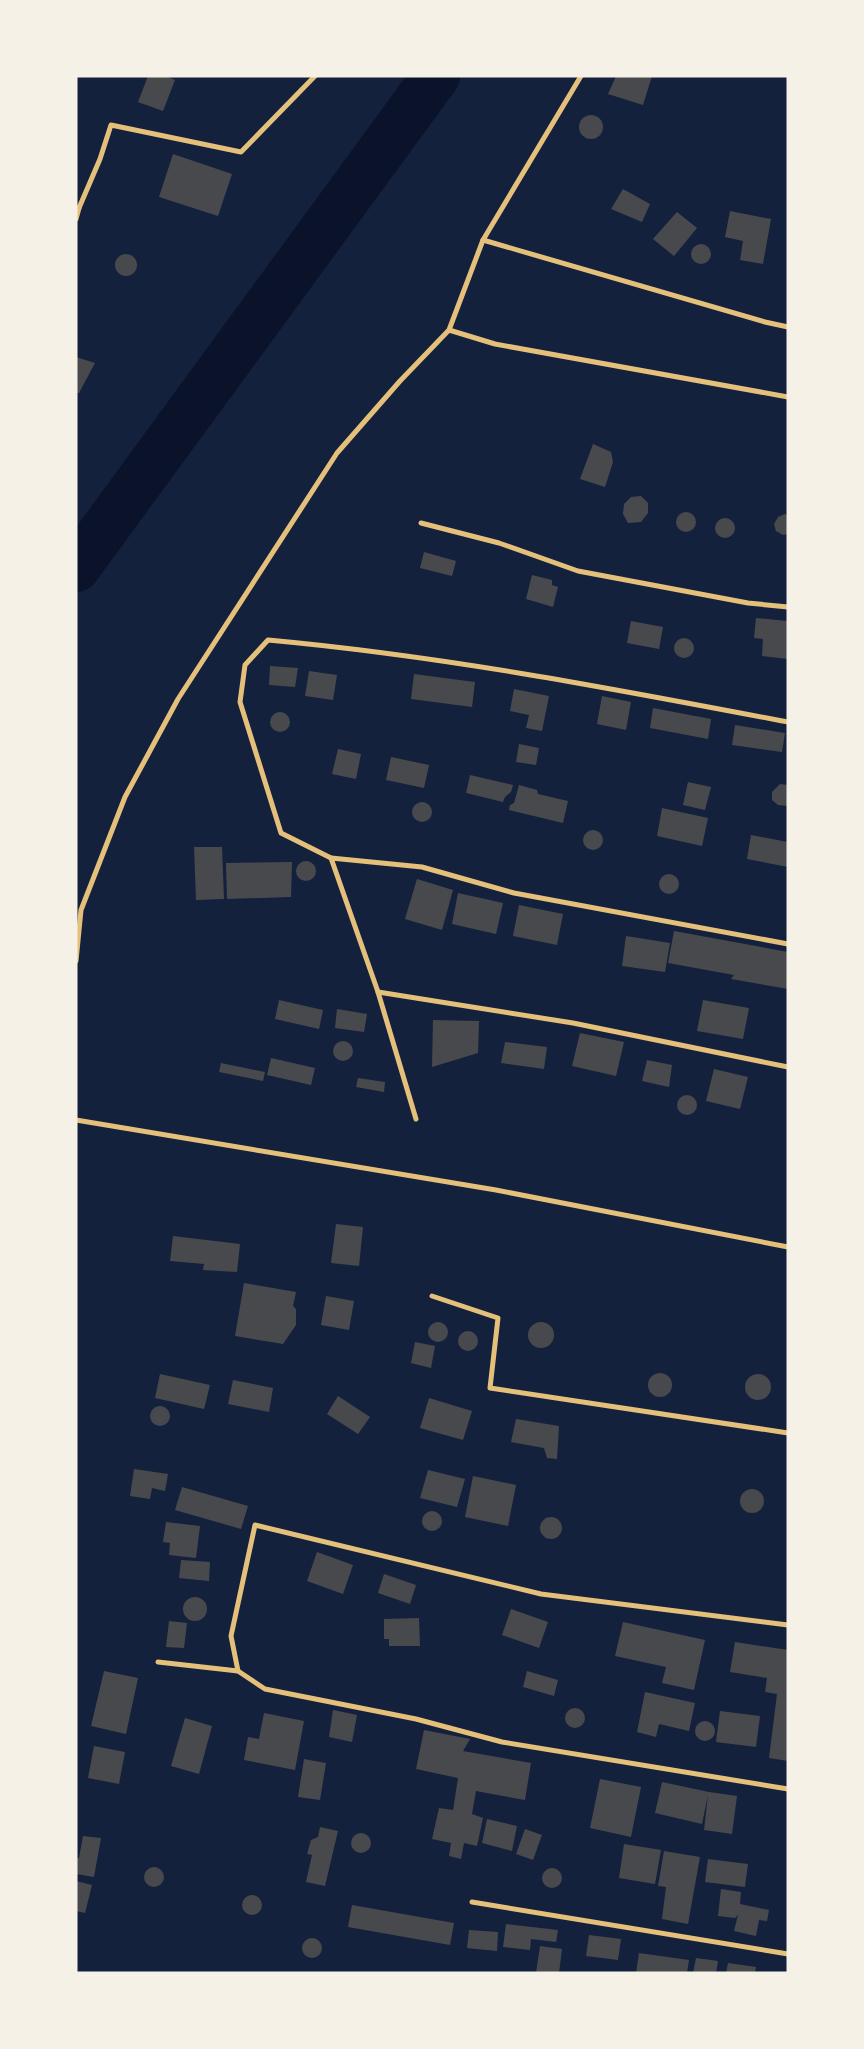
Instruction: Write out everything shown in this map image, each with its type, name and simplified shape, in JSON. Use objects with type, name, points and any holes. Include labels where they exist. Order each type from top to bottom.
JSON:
[{"type":"street","points":[[76,219],[78,208],[100,159],[110,125],[241,152],[315,76]]},
{"type":"street","points":[[76,961],[81,910],[118,814],[125,797],[178,699],[337,453],[400,381],[449,330],[483,240],[581,76]]},
{"type":"street","points":[[483,240],[765,322],[788,327]]},
{"type":"street","points":[[449,330],[495,344],[788,398]]},
{"type":"street","points":[[421,523],[498,543],[578,570],[748,603],[788,607]]},
{"type":"street","points":[[788,722],[584,683],[358,648],[268,640],[245,665],[240,702],[281,833],[331,858],[422,867],[514,893],[788,944]]},
{"type":"street","points":[[331,858],[378,992],[416,1119]]},
{"type":"street","points":[[378,992],[573,1023],[788,1067]]},
{"type":"street","points":[[76,1120],[496,1190],[788,1247]]},
{"type":"street","points":[[432,1296],[498,1318],[490,1388],[788,1433]]},
{"type":"street","points":[[238,1671],[231,1636],[255,1525],[541,1594],[788,1625]]},
{"type":"street","points":[[158,1662],[238,1671],[265,1689],[416,1719],[502,1742],[788,1789]]},
{"type":"street","points":[[472,1902],[788,1954]]},
{"type":"building","points":[[148,76],[166,76],[175,80],[163,111],[138,102]]},
{"type":"building","points":[[616,76],[652,76],[643,105],[608,94]]},
{"type":"building","points":[[591,115],[596,116],[602,122],[602,132],[596,138],[591,139],[586,138],[580,132],[579,127],[580,122],[586,116]]},
{"type":"building","points":[[173,154],[232,174],[218,216],[159,197]]},
{"type":"building","points":[[623,189],[650,204],[642,222],[611,209]]},
{"type":"building","points":[[730,211],[771,219],[763,264],[740,260],[743,241],[725,237]]},
{"type":"building","points":[[677,212],[697,228],[674,256],[653,239]]},
{"type":"building","points":[[701,244],[708,247],[711,254],[708,261],[701,264],[694,261],[691,254],[694,247]]},
{"type":"building","points":[[126,254],[134,257],[137,265],[134,273],[126,276],[118,273],[115,265],[118,257]]},
{"type":"building","points":[[76,357],[95,363],[79,393],[76,393]]},
{"type":"building","points":[[593,444],[611,452],[613,462],[605,487],[580,479]]},
{"type":"building","points":[[641,496],[648,503],[648,513],[641,522],[628,523],[623,514],[624,504],[631,497]]},
{"type":"building","points":[[686,512],[693,515],[696,522],[693,529],[686,532],[679,529],[676,522],[679,515]]},
{"type":"building","points":[[785,514],[788,516],[788,534],[783,535],[776,531],[774,524],[778,517]]},
{"type":"building","points":[[725,518],[732,521],[735,528],[732,535],[725,538],[718,535],[715,528],[718,521]]},
{"type":"building","points":[[424,552],[456,561],[452,576],[420,568]]},
{"type":"building","points":[[532,575],[552,580],[552,585],[558,587],[553,607],[526,599]]},
{"type":"building","points":[[756,618],[788,621],[788,659],[762,656],[763,639],[754,638]]},
{"type":"building","points":[[631,621],[663,627],[659,649],[627,643]]},
{"type":"building","points":[[684,638],[691,641],[694,648],[691,655],[684,658],[677,655],[674,648],[677,641]]},
{"type":"building","points":[[270,666],[298,668],[295,687],[269,685]]},
{"type":"building","points":[[309,671],[337,675],[333,700],[305,696]]},
{"type":"building","points":[[414,674],[475,682],[472,707],[411,699]]},
{"type":"building","points":[[514,689],[549,696],[542,731],[526,728],[529,715],[510,711]]},
{"type":"building","points":[[602,696],[631,702],[626,730],[597,724]]},
{"type":"building","points":[[653,708],[711,719],[708,739],[650,728]]},
{"type":"building","points":[[276,712],[284,712],[290,718],[290,726],[284,732],[276,732],[270,726],[270,718]]},
{"type":"building","points":[[735,725],[785,733],[782,752],[732,745]]},
{"type":"building","points":[[519,744],[539,748],[536,765],[516,762]]},
{"type":"building","points":[[338,749],[361,754],[356,779],[332,774]]},
{"type":"building","points":[[391,757],[429,765],[424,788],[386,780]]},
{"type":"building","points":[[470,775],[513,785],[511,792],[505,797],[503,802],[466,793]]},
{"type":"building","points":[[688,782],[711,787],[705,810],[683,805]]},
{"type":"building","points":[[780,784],[788,785],[788,806],[778,805],[772,800],[772,792]]},
{"type":"building","points":[[519,785],[537,790],[538,794],[568,801],[563,823],[509,810],[510,805],[514,803]]},
{"type":"building","points":[[422,802],[429,805],[432,812],[429,819],[422,822],[415,819],[412,812],[415,805]]},
{"type":"building","points":[[662,808],[708,818],[702,846],[657,836]]},
{"type":"building","points":[[593,830],[600,833],[603,840],[600,847],[593,850],[586,847],[583,840],[586,833]]},
{"type":"building","points":[[751,835],[788,842],[788,867],[747,859]]},
{"type":"building","points":[[194,847],[222,847],[224,899],[196,900]]},
{"type":"building","points":[[306,861],[313,864],[316,871],[313,878],[306,881],[299,878],[296,871],[299,864]]},
{"type":"building","points":[[292,862],[291,897],[227,899],[226,863]]},
{"type":"building","points":[[669,874],[676,877],[679,884],[676,891],[669,894],[662,891],[659,884],[662,877]]},
{"type":"building","points":[[417,879],[453,890],[442,930],[405,919]]},
{"type":"building","points":[[458,893],[503,903],[496,934],[452,924]]},
{"type":"building","points":[[519,905],[563,914],[557,945],[513,936]]},
{"type":"building","points":[[674,931],[788,952],[788,989],[731,979],[734,975],[668,963]]},
{"type":"building","points":[[626,936],[670,943],[665,972],[622,966]]},
{"type":"building","points":[[279,1000],[323,1010],[319,1029],[275,1019]]},
{"type":"building","points":[[703,1000],[749,1008],[743,1039],[697,1031]]},
{"type":"building","points":[[337,1009],[367,1014],[364,1032],[335,1028]]},
{"type":"building","points":[[433,1020],[479,1021],[478,1053],[432,1067]]},
{"type":"building","points":[[580,1033],[624,1042],[616,1076],[572,1066]]},
{"type":"building","points":[[343,1041],[350,1044],[353,1051],[350,1058],[343,1061],[336,1058],[333,1051],[336,1044]]},
{"type":"building","points":[[505,1042],[547,1047],[544,1069],[501,1063]]},
{"type":"building","points":[[271,1058],[315,1068],[311,1085],[267,1075]]},
{"type":"building","points":[[647,1060],[672,1065],[669,1087],[642,1081]]},
{"type":"building","points":[[221,1063],[265,1072],[263,1081],[219,1072]]},
{"type":"building","points":[[714,1069],[748,1077],[740,1109],[706,1101]]},
{"type":"building","points":[[358,1078],[385,1082],[384,1092],[356,1087]]},
{"type":"building","points":[[687,1095],[694,1098],[697,1105],[694,1112],[687,1115],[680,1112],[677,1105],[680,1098]]},
{"type":"building","points":[[336,1224],[363,1227],[359,1266],[331,1263]]},
{"type":"building","points":[[173,1236],[240,1244],[237,1272],[203,1270],[204,1264],[170,1261]]},
{"type":"building","points":[[244,1283],[296,1292],[293,1306],[296,1309],[296,1325],[283,1344],[235,1336]]},
{"type":"building","points":[[326,1296],[354,1301],[349,1330],[321,1325]]},
{"type":"building","points":[[434,1322],[442,1322],[448,1328],[448,1336],[442,1342],[434,1342],[428,1336],[428,1328]]},
{"type":"building","points":[[541,1322],[550,1326],[554,1335],[550,1344],[541,1348],[532,1344],[528,1335],[532,1326]]},
{"type":"building","points":[[464,1331],[472,1331],[478,1337],[478,1345],[472,1351],[464,1351],[458,1345],[458,1337]]},
{"type":"building","points":[[415,1342],[435,1346],[431,1368],[411,1363]]},
{"type":"building","points":[[660,1373],[669,1376],[672,1385],[669,1394],[660,1397],[651,1394],[648,1385],[651,1376]]},
{"type":"building","points":[[160,1374],[210,1385],[204,1409],[155,1398]]},
{"type":"building","points":[[758,1374],[767,1378],[771,1387],[767,1396],[758,1400],[749,1396],[745,1387],[749,1378]]},
{"type":"building","points":[[233,1380],[273,1388],[269,1412],[228,1404]]},
{"type":"building","points":[[338,1396],[370,1417],[358,1434],[327,1414]]},
{"type":"building","points":[[429,1398],[472,1411],[463,1440],[420,1428]]},
{"type":"building","points":[[156,1406],[164,1406],[170,1412],[170,1420],[164,1426],[156,1426],[150,1420],[150,1412]]},
{"type":"building","points":[[516,1419],[559,1426],[557,1459],[547,1458],[544,1448],[511,1442]]},
{"type":"building","points":[[134,1469],[168,1474],[165,1491],[152,1488],[150,1499],[130,1496]]},
{"type":"building","points":[[428,1470],[465,1479],[457,1507],[420,1498]]},
{"type":"building","points":[[473,1476],[516,1485],[508,1526],[465,1517]]},
{"type":"building","points":[[182,1487],[248,1506],[241,1529],[175,1510]]},
{"type":"building","points":[[752,1489],[757,1490],[763,1496],[763,1506],[757,1512],[752,1513],[747,1512],[741,1506],[740,1501],[741,1496],[747,1490]]},
{"type":"building","points":[[428,1511],[436,1511],[442,1517],[442,1525],[436,1531],[428,1531],[422,1525],[422,1517]]},
{"type":"building","points":[[551,1517],[559,1520],[562,1528],[559,1536],[551,1539],[543,1536],[540,1528],[543,1520]]},
{"type":"building","points":[[166,1522],[200,1526],[196,1558],[169,1555],[170,1543],[163,1542]]},
{"type":"building","points":[[317,1552],[353,1565],[343,1594],[307,1581]]},
{"type":"building","points":[[181,1560],[210,1562],[209,1581],[179,1578]]},
{"type":"building","points":[[384,1574],[416,1585],[410,1604],[378,1593]]},
{"type":"building","points":[[195,1597],[200,1598],[206,1604],[206,1614],[200,1620],[195,1621],[190,1620],[184,1614],[183,1609],[184,1604],[190,1598]]},
{"type":"building","points":[[511,1609],[548,1622],[539,1648],[502,1635]]},
{"type":"building","points":[[419,1618],[420,1646],[389,1646],[389,1639],[384,1639],[384,1619]]},
{"type":"building","points":[[169,1621],[187,1623],[184,1648],[166,1647]]},
{"type":"building","points":[[623,1622],[705,1640],[694,1690],[662,1683],[666,1667],[615,1656]]},
{"type":"building","points":[[735,1642],[788,1650],[788,1761],[769,1758],[777,1694],[765,1692],[767,1678],[730,1672]]},
{"type":"building","points":[[104,1671],[138,1678],[126,1734],[91,1726]]},
{"type":"building","points":[[527,1671],[558,1680],[554,1696],[523,1687]]},
{"type":"building","points":[[645,1692],[695,1703],[689,1731],[659,1724],[656,1737],[637,1732]]},
{"type":"building","points":[[571,1708],[579,1708],[585,1714],[585,1722],[579,1728],[571,1728],[565,1722],[565,1714]]},
{"type":"building","points":[[333,1710],[357,1715],[352,1742],[329,1737]]},
{"type":"building","points":[[720,1711],[760,1716],[756,1747],[716,1742]]},
{"type":"building","points":[[264,1713],[304,1721],[295,1770],[244,1760],[248,1737],[259,1739]]},
{"type":"building","points":[[185,1718],[212,1726],[199,1774],[171,1766]]},
{"type":"building","points":[[701,1721],[709,1721],[715,1727],[715,1735],[709,1741],[701,1741],[695,1735],[695,1727]]},
{"type":"building","points":[[424,1730],[470,1739],[463,1751],[531,1763],[525,1800],[476,1791],[472,1814],[483,1818],[477,1846],[464,1843],[461,1859],[449,1856],[451,1843],[432,1839],[439,1808],[453,1810],[458,1778],[416,1769]]},
{"type":"building","points":[[94,1746],[125,1752],[119,1784],[88,1778]]},
{"type":"building","points":[[304,1759],[326,1763],[320,1800],[298,1797]]},
{"type":"building","points":[[600,1779],[641,1787],[631,1837],[590,1828]]},
{"type":"building","points":[[662,1782],[737,1796],[732,1834],[704,1830],[708,1795],[702,1824],[655,1813]]},
{"type":"building","points":[[487,1819],[517,1826],[512,1851],[482,1843]]},
{"type":"building","points":[[320,1827],[338,1831],[325,1886],[306,1882],[312,1855],[307,1854],[311,1840],[318,1837]]},
{"type":"building","points":[[525,1829],[542,1835],[533,1860],[516,1854]]},
{"type":"building","points":[[357,1833],[365,1833],[371,1839],[371,1847],[365,1853],[357,1853],[351,1847],[351,1839]]},
{"type":"building","points":[[83,1836],[101,1838],[94,1877],[76,1874],[76,1858],[79,1858]]},
{"type":"building","points":[[624,1844],[661,1850],[655,1884],[619,1878]]},
{"type":"building","points":[[664,1851],[700,1857],[688,1924],[662,1919],[666,1887],[658,1886]]},
{"type":"building","points":[[708,1859],[748,1864],[745,1887],[705,1882]]},
{"type":"building","points":[[154,1867],[161,1870],[164,1877],[161,1884],[154,1887],[147,1884],[144,1877],[147,1870]]},
{"type":"building","points":[[548,1868],[556,1868],[562,1874],[562,1882],[556,1888],[548,1888],[542,1882],[542,1874]]},
{"type":"building","points":[[76,1881],[92,1885],[85,1913],[76,1911]]},
{"type":"building","points":[[721,1889],[741,1892],[740,1904],[769,1910],[767,1921],[759,1920],[756,1936],[734,1931],[738,1915],[735,1918],[718,1916]]},
{"type":"building","points":[[248,1895],[256,1895],[262,1901],[262,1909],[256,1915],[248,1915],[242,1909],[242,1901]]},
{"type":"building","points":[[352,1905],[454,1923],[450,1945],[348,1927]]},
{"type":"building","points":[[506,1924],[558,1930],[556,1942],[531,1939],[530,1950],[503,1947]]},
{"type":"building","points":[[469,1930],[498,1932],[497,1951],[467,1948]]},
{"type":"building","points":[[589,1935],[621,1939],[618,1960],[586,1956]]},
{"type":"building","points":[[308,1938],[316,1938],[322,1944],[322,1952],[316,1958],[308,1958],[302,1952],[302,1944]]},
{"type":"building","points":[[540,1946],[562,1949],[559,1973],[536,1973]]},
{"type":"building","points":[[639,1953],[689,1960],[687,1973],[636,1973]]},
{"type":"building","points":[[696,1958],[718,1961],[716,1973],[693,1973]]},
{"type":"building","points":[[728,1963],[756,1967],[755,1973],[726,1973]]},
{"type":"waterway","points":[[76,568],[436,76]]}]
